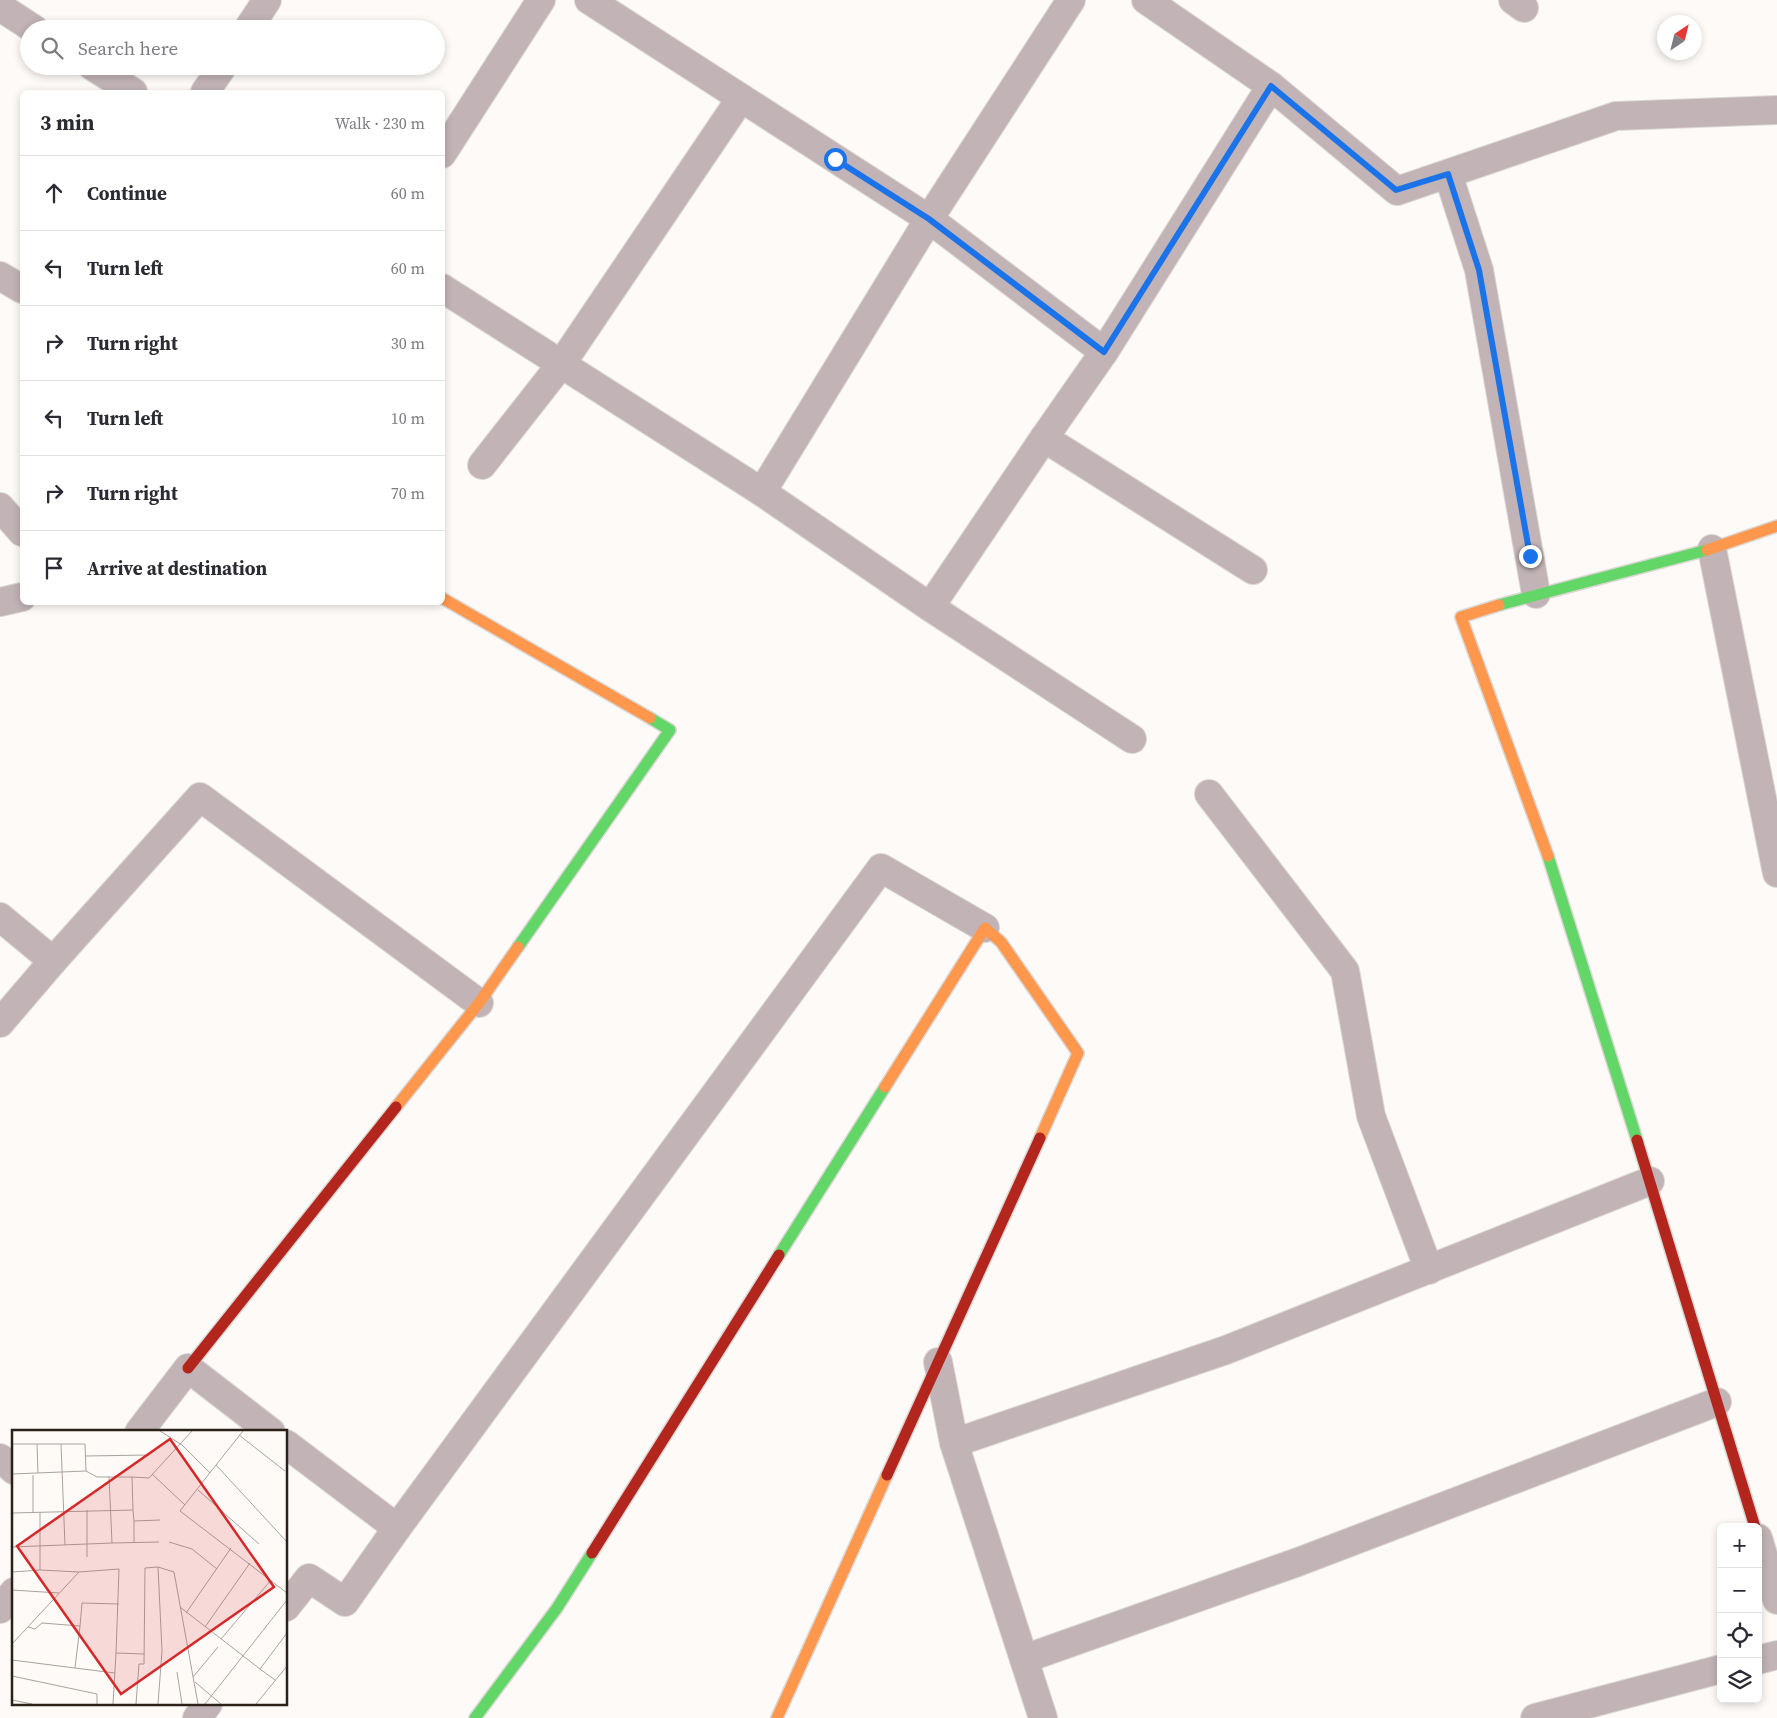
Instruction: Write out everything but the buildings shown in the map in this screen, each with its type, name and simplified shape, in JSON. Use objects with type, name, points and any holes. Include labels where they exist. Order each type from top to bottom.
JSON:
[{"type":"street","points":[[254,20],[267,0]]},
{"type":"street","points":[[445,149],[541,0]]},
{"type":"street","points":[[589,0],[929,219],[1104,352]]},
{"type":"street","points":[[762,492],[929,219],[1071,0]]},
{"type":"street","points":[[1146,0],[1271,86],[1396,190],[1616,116],[1777,110]]},
{"type":"street","points":[[0,7],[20,20]]},
{"type":"street","points":[[106,75],[130,90]]},
{"type":"street","points":[[206,90],[217,75]]},
{"type":"street","points":[[930,607],[1104,352],[1271,86]]},
{"type":"street","points":[[482,465],[562,363],[740,98]]},
{"type":"street","points":[[1448,174],[1479,270],[1536,594]]},
{"type":"street","points":[[0,276],[20,288]]},
{"type":"street","points":[[445,290],[762,492],[930,607],[1132,739]]},
{"type":"street","points":[[1044,438],[1253,570]]},
{"type":"street","points":[[0,507],[20,530]]},
{"type":"street","points":[[1754,1523],[1559,885],[1461,617],[1536,594],[1712,549],[1777,526]]},
{"type":"street","points":[[1712,549],[1777,873]]},
{"type":"street","points":[[0,602],[20,597]]},
{"type":"street","points":[[141,1430],[479,1003],[670,730],[445,600]]},
{"type":"street","points":[[1209,794],[1345,971],[1371,1116],[1428,1270]]},
{"type":"street","points":[[0,1023],[200,797],[479,1003]]},
{"type":"street","points":[[288,1604],[309,1578],[345,1602],[397,1528],[881,868],[985,928],[1001,942],[1078,1053],[777,1718]]},
{"type":"street","points":[[0,917],[53,961]]},
{"type":"street","points":[[475,1718],[557,1608],[985,928]]},
{"type":"street","points":[[954,1443],[1226,1350],[1650,1181]]},
{"type":"street","points":[[938,1362],[954,1443],[1043,1718]]},
{"type":"street","points":[[188,1368],[268,1430]]},
{"type":"street","points":[[1024,1659],[1298,1562],[1717,1402]]},
{"type":"street","points":[[288,1446],[397,1528]]},
{"type":"street","points":[[0,1458],[12,1468]]},
{"type":"street","points":[[1762,1551],[1777,1600]]},
{"type":"street","points":[[0,1609],[12,1594]]},
{"type":"street","points":[[1762,1659],[1777,1655]]},
{"type":"street","points":[[1535,1718],[1717,1671]]},
{"type":"street","points":[[197,1718],[206,1706]]},
{"type":"traffic: fast","points":[[1499,605],[1707,550]]},
{"type":"traffic: fast","points":[[518,947],[670,730],[650,718]]},
{"type":"traffic: fast","points":[[1548,856],[1637,1140]]},
{"type":"traffic: fast","points":[[779,1255],[885,1087]]},
{"type":"traffic: fast","points":[[475,1718],[557,1608],[592,1553]]},
{"type":"traffic: slow","points":[[1707,550],[1777,526]]},
{"type":"traffic: slow","points":[[445,600],[650,718]]},
{"type":"traffic: slow","points":[[1499,605],[1461,617],[1548,856]]},
{"type":"traffic: slow","points":[[885,1087],[985,928],[1001,942],[1078,1053],[1040,1138]]},
{"type":"traffic: slow","points":[[396,1107],[479,1003],[518,947]]},
{"type":"traffic: slow","points":[[777,1718],[887,1475]]},
{"type":"traffic: jam","points":[[188,1368],[396,1107]]},
{"type":"traffic: jam","points":[[887,1475],[1040,1138]]},
{"type":"traffic: jam","points":[[1637,1140],[1754,1523]]},
{"type":"traffic: jam","points":[[592,1553],[779,1255]]},
{"type":"route","points":[[835,159],[929,219],[1104,352],[1271,86],[1396,190],[1448,174],[1479,270],[1530,556]]}]
